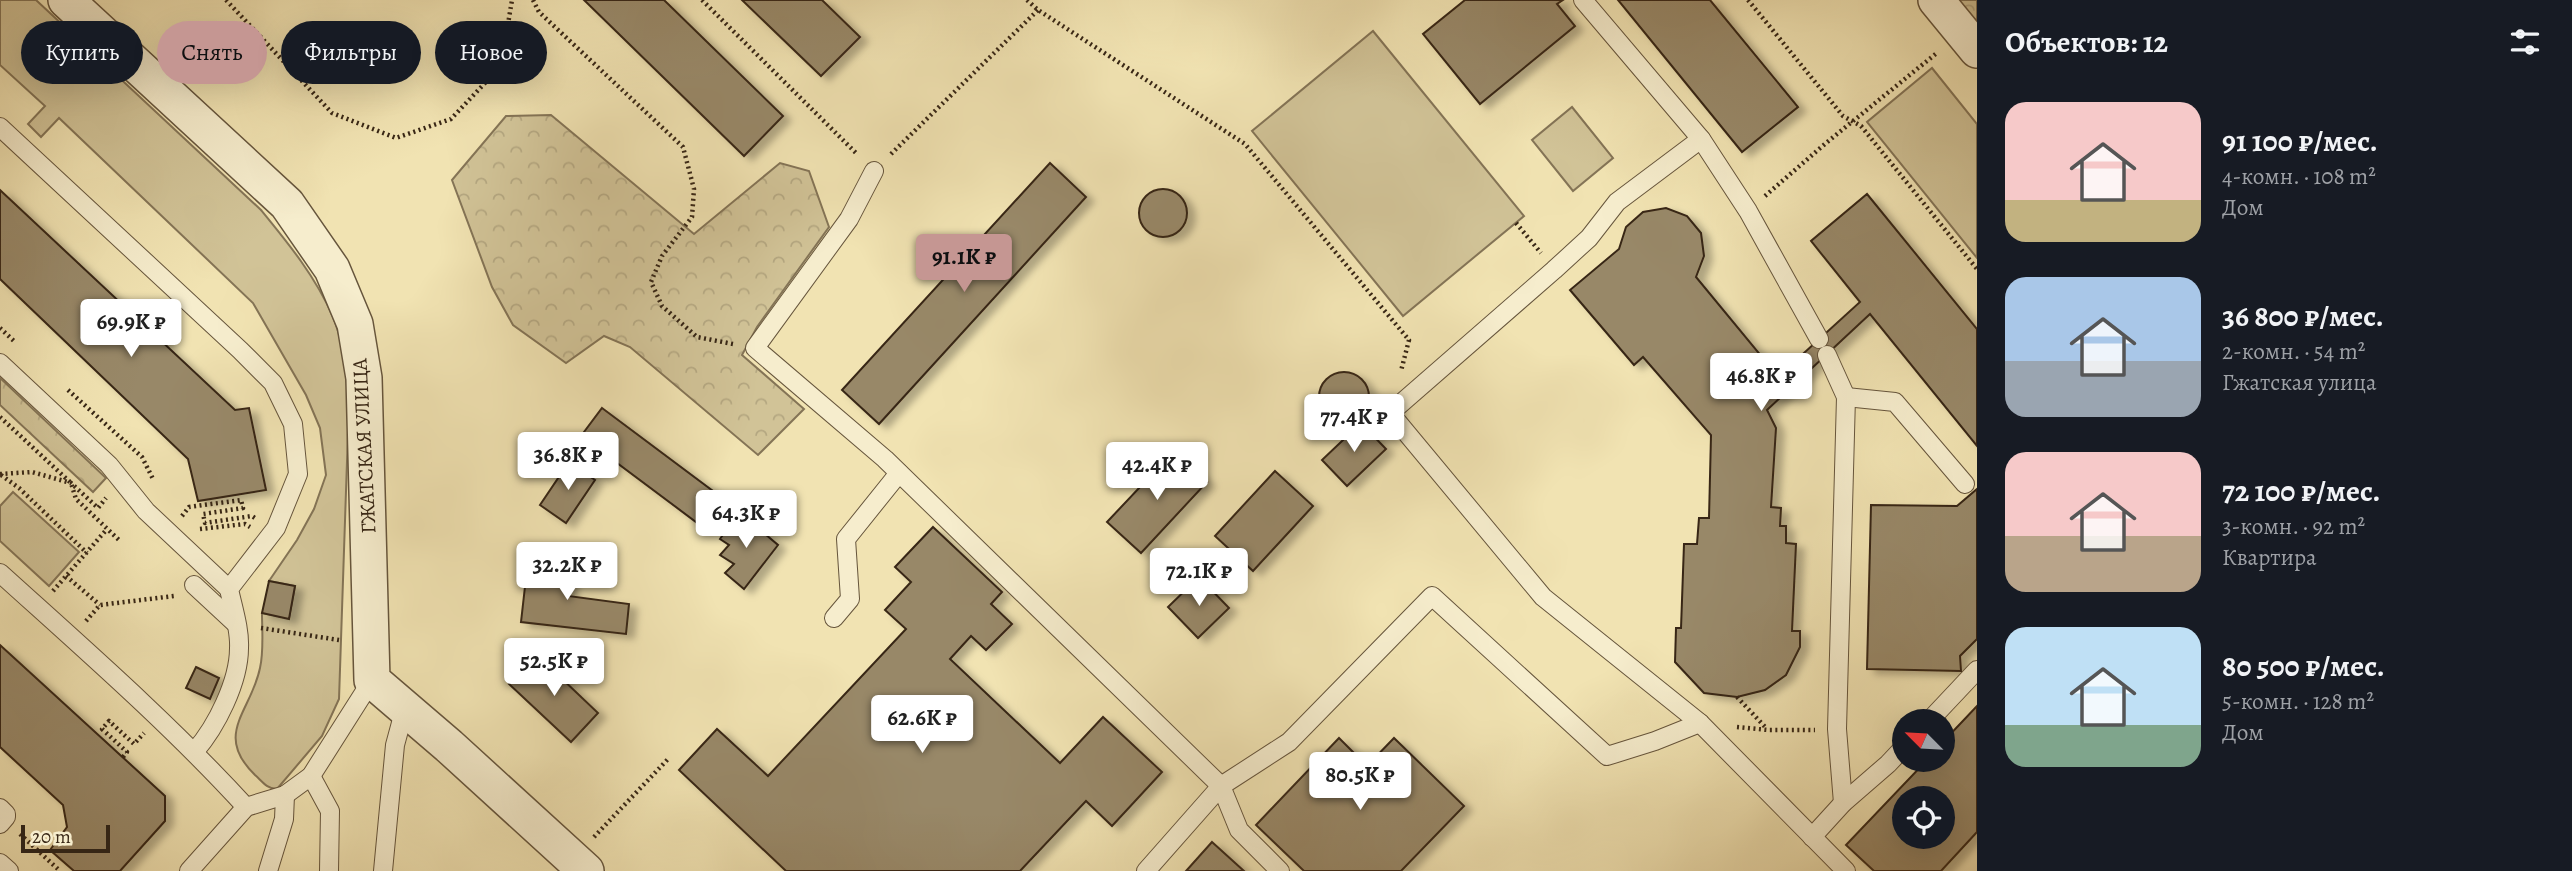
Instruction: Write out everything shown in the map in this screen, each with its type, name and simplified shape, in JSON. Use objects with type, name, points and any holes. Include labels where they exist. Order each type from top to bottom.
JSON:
[{"type":"street","name":"ГЖАТСКАЯ УЛИЦА","points":[[65,0],[287,204],[332,269],[355,324],[364,378],[372,680]]},
{"type":"street","points":[[1936,0],[1977,50]]},
{"type":"street","points":[[372,680],[580,865]]},
{"type":"lane","points":[[1583,0],[1701,139],[1748,211],[1823,347],[1846,397],[1837,729],[1843,803]]},
{"type":"lane","points":[[0,127],[273,383],[293,424],[298,474],[276,528],[229,589]]},
{"type":"lane","points":[[1701,139],[1617,202],[1589,237],[1554,270],[1390,413],[1543,597],[1700,723],[1846,871]]},
{"type":"lane","points":[[874,171],[849,219],[755,348],[899,473],[1221,786],[1240,830],[1280,871]]},
{"type":"lane","points":[[0,363],[109,465],[146,510],[229,589],[239,648],[235,677],[210,734],[195,751]]},
{"type":"lane","points":[[1846,397],[1895,402],[1965,484]]},
{"type":"lane","points":[[834,618],[850,599],[846,539],[899,473]]},
{"type":"lane","points":[[0,573],[195,751],[246,807]]},
{"type":"lane","points":[[194,585],[236,624]]},
{"type":"lane","points":[[1146,871],[1221,786],[1289,742],[1432,596],[1607,756],[1700,723]]},
{"type":"lane","points":[[1940,709],[1977,670]]},
{"type":"lane","points":[[188,871],[246,807],[285,795],[311,776],[372,680]]},
{"type":"lane","points":[[383,871],[395,745],[405,708]]},
{"type":"lane","points":[[1812,837],[1843,803],[1892,760]]},
{"type":"lane","points":[[311,776],[330,811],[329,871]]},
{"type":"lane","points":[[268,871],[284,819],[285,795]]},
{"type":"lane","points":[[0,808],[6,817],[0,824]]},
{"type":"lane","points":[[0,863],[9,871]]},
{"type":"path","points":[[226,0],[332,113],[396,138],[451,119],[501,66],[512,0]]},
{"type":"path","points":[[533,0],[540,12],[683,147],[694,189],[692,218],[662,256],[651,282],[662,306],[697,337],[755,348]]},
{"type":"path","points":[[702,0],[874,171],[1038,10]]},
{"type":"path","points":[[1027,0],[1038,10],[1245,144],[1409,340],[1390,413]]},
{"type":"path","points":[[1748,0],[1843,116],[1861,126],[1977,269]]},
{"type":"path","points":[[1748,211],[1939,51]]},
{"type":"path","points":[[1516,223],[1554,270]]},
{"type":"path","points":[[0,417],[94,504]]},
{"type":"path","points":[[0,474],[32,472],[71,483]]},
{"type":"path","points":[[0,474],[19,488],[87,553]]},
{"type":"path","points":[[71,483],[76,499],[120,541]]},
{"type":"path","points":[[179,519],[189,507],[241,499],[243,508],[203,514],[205,523],[248,517]]},
{"type":"path","points":[[250,531],[259,520]]},
{"type":"path","points":[[203,529],[239,524]]},
{"type":"path","points":[[39,608],[107,529]]},
{"type":"path","points":[[66,576],[100,605]]},
{"type":"path","points":[[72,637],[100,605],[176,596]]},
{"type":"path","points":[[236,624],[371,645]]},
{"type":"path","points":[[1737,696],[1768,730]]},
{"type":"path","points":[[123,757],[127,752],[102,729],[109,721],[134,744]]},
{"type":"path","points":[[1700,723],[1768,730],[1837,729]]},
{"type":"path","points":[[146,731],[155,739]]},
{"type":"path","points":[[580,865],[668,759]]},
{"type":"green space","points":[[0,0],[36,0],[58,21],[21,21],[21,84],[126,84],[261,210],[310,274],[337,327],[349,402],[339,699],[322,736],[277,789],[265,784],[243,760],[237,747],[236,735],[238,723],[260,668],[262,613],[289,618],[295,586],[269,581],[314,509],[326,475],[320,428],[306,395],[253,303],[59,118],[41,137],[28,124],[45,106],[0,65]]},
{"type":"green space","points":[[1956,0],[1977,0],[1977,26]]},
{"type":"green space","points":[[1373,31],[1524,216],[1403,316],[1252,131]]},
{"type":"green space","points":[[1932,68],[1977,124],[1977,258],[1867,122]]},
{"type":"green space","points":[[1572,107],[1613,158],[1573,191],[1532,140]]},
{"type":"green space","points":[[551,115],[694,234],[780,163],[809,171],[829,227],[757,327],[742,355],[804,409],[758,455],[630,347],[604,336],[566,363],[513,325],[492,287],[452,180],[506,116]]},
{"type":"green space","points":[[0,378],[106,478],[93,492],[0,405]]},
{"type":"green space","points":[[13,492],[79,552],[49,586],[0,541],[0,506]]},
{"type":"building","points":[[584,0],[664,0],[783,116],[744,156]]},
{"type":"building","points":[[742,0],[822,0],[860,37],[821,76]]},
{"type":"building","points":[[1465,0],[1563,0],[1557,4],[1575,26],[1480,104],[1423,34]]},
{"type":"building","points":[[1618,0],[1710,0],[1798,107],[1742,152]]},
{"type":"building","points":[[1050,163],[1086,197],[879,424],[842,390]]},
{"type":"building","points":[[1163,189],[1180,196],[1187,213],[1180,230],[1163,237],[1146,230],[1139,213],[1146,196]]},
{"type":"building","points":[[0,190],[235,410],[249,408],[266,490],[198,501],[188,459],[0,279]]},
{"type":"building","points":[[1867,194],[1977,329],[1977,446],[1870,314],[1767,410],[1776,428],[1771,507],[1781,508],[1780,526],[1786,526],[1786,543],[1796,544],[1792,631],[1800,631],[1800,647],[1786,675],[1765,690],[1737,697],[1704,693],[1675,662],[1676,628],[1681,628],[1684,544],[1697,544],[1699,518],[1709,518],[1711,435],[1643,357],[1634,365],[1570,290],[1619,249],[1626,227],[1643,212],[1666,208],[1687,216],[1701,233],[1704,256],[1696,277],[1772,369],[1753,385],[1760,393],[1860,302],[1811,241]]},
{"type":"building","points":[[1344,372],[1362,379],[1369,397],[1362,415],[1344,422],[1326,415],[1319,397],[1326,379]]},
{"type":"building","points":[[602,408],[725,500],[704,528],[581,436]]},
{"type":"building","points":[[1361,423],[1386,449],[1347,486],[1322,460]]},
{"type":"building","points":[[1174,451],[1207,482],[1141,553],[1107,522]]},
{"type":"building","points":[[569,462],[595,480],[566,523],[540,505]]},
{"type":"building","points":[[1275,471],[1313,506],[1253,571],[1215,536]]},
{"type":"building","points":[[1977,489],[1977,639],[1960,656],[1961,671],[1867,669],[1871,505],[1957,506]]},
{"type":"building","points":[[739,512],[778,545],[744,589],[725,573],[734,564],[720,555],[729,545],[720,539]]},
{"type":"building","points":[[933,527],[1002,592],[991,604],[1012,624],[986,650],[971,636],[950,659],[1060,763],[1103,717],[1162,772],[1112,826],[1086,801],[1020,871],[786,871],[679,770],[717,729],[768,776],[906,629],[885,610],[911,582],[895,567]]},
{"type":"building","points":[[528,560],[572,565],[568,596],[629,604],[626,634],[521,622]]},
{"type":"building","points":[[1199,577],[1229,608],[1198,638],[1168,607]]},
{"type":"building","points":[[269,581],[295,586],[289,619],[262,613]]},
{"type":"building","points":[[0,645],[165,796],[165,821],[120,871],[74,871],[50,850],[67,827],[63,805],[0,747]]},
{"type":"building","points":[[537,655],[598,713],[571,742],[509,684]]},
{"type":"building","points":[[196,667],[219,678],[210,699],[186,688]]},
{"type":"building","points":[[1977,706],[1977,832],[1941,871],[1874,871],[1846,845],[1892,797],[1892,849],[1955,849],[1955,786],[1902,786],[1916,772],[1955,772],[1955,729]]},
{"type":"building","points":[[1339,738],[1367,766],[1394,738],[1464,806],[1401,871],[1304,871],[1256,825]]},
{"type":"building","points":[[1212,842],[1244,871],[1186,871]]}]
